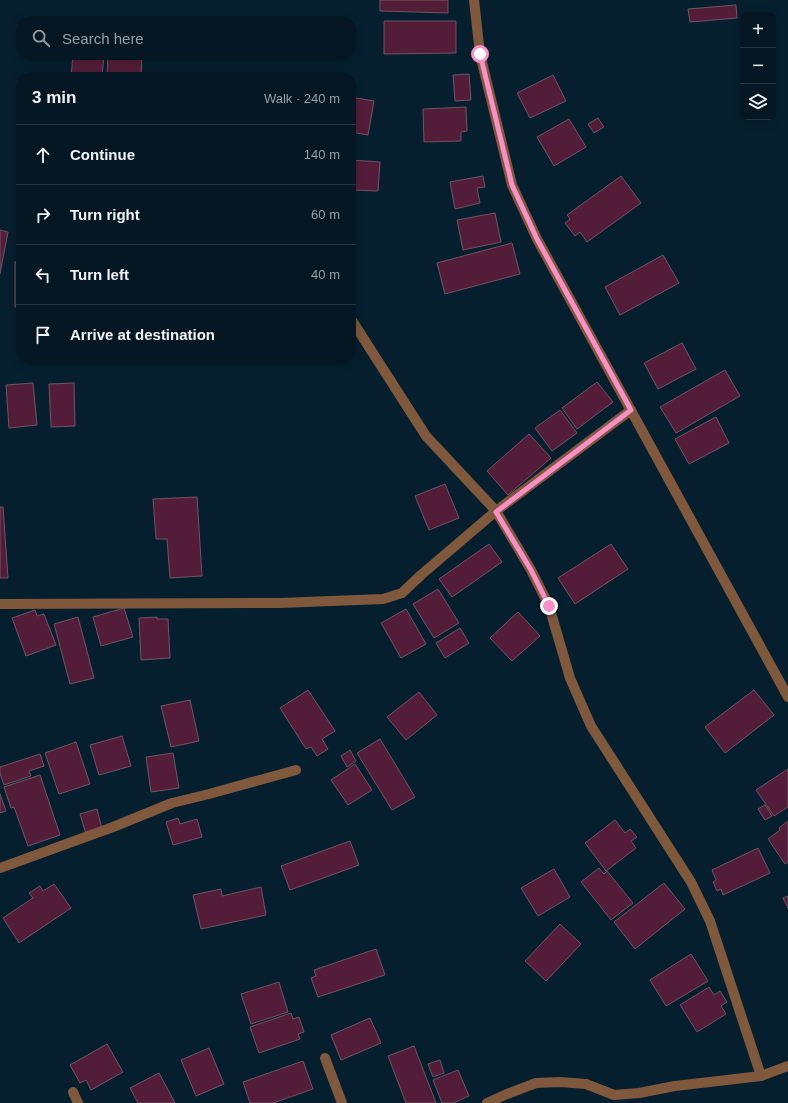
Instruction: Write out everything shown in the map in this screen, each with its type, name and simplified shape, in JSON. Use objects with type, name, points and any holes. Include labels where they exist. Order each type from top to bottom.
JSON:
[{"type":"street","points":[[474,0],[480,54],[512,185],[537,239],[788,697]]},
{"type":"street","points":[[356,327],[426,436],[496,512],[531,570],[549,606],[570,678],[591,726],[691,882],[710,921],[760,1076]]},
{"type":"street","points":[[0,604],[280,603],[383,599],[402,593],[421,575],[496,512],[631,410]]},
{"type":"street","points":[[0,868],[113,827],[172,803],[296,770]]},
{"type":"street","points":[[325,1058],[342,1103]]},
{"type":"street","points":[[487,1103],[536,1083],[560,1082],[586,1084],[614,1095],[639,1093],[675,1086],[760,1076],[788,1066]]},
{"type":"street","points":[[73,1092],[78,1103]]},
{"type":"building","points":[[380,0],[448,0],[448,13],[380,11]]},
{"type":"building","points":[[736,5],[737,18],[690,22],[688,9]]},
{"type":"building","points":[[384,21],[456,21],[456,53],[384,54]]},
{"type":"building","points":[[73,60],[104,60],[102,72],[71,72]]},
{"type":"building","points":[[108,60],[142,60],[141,72],[107,72]]},
{"type":"building","points":[[469,74],[471,100],[455,101],[453,75]]},
{"type":"building","points":[[553,75],[566,101],[530,118],[517,93]]},
{"type":"building","points":[[356,98],[374,101],[368,135],[356,133]]},
{"type":"building","points":[[466,107],[467,131],[461,132],[461,141],[424,142],[423,109]]},
{"type":"building","points":[[598,118],[604,127],[594,133],[588,124]]},
{"type":"building","points":[[569,119],[586,147],[554,166],[537,137]]},
{"type":"building","points":[[356,160],[380,162],[378,191],[356,190]]},
{"type":"building","points":[[483,176],[485,187],[477,188],[480,203],[455,209],[450,182]]},
{"type":"building","points":[[621,176],[641,203],[587,242],[580,232],[575,236],[565,223],[570,219],[567,215]]},
{"type":"building","points":[[495,213],[501,242],[463,250],[457,220]]},
{"type":"building","points":[[0,230],[8,232],[0,274]]},
{"type":"building","points":[[512,243],[520,274],[445,294],[437,263]]},
{"type":"building","points":[[663,255],[679,283],[620,315],[605,287]]},
{"type":"building","points":[[15,262],[16,262],[16,307]]},
{"type":"building","points":[[682,343],[696,369],[658,389],[644,363]]},
{"type":"building","points":[[725,370],[740,396],[676,433],[660,407]]},
{"type":"building","points":[[597,382],[613,402],[577,429],[562,408]]},
{"type":"building","points":[[33,383],[37,425],[9,428],[6,385]]},
{"type":"building","points":[[74,383],[75,426],[51,427],[49,384]]},
{"type":"building","points":[[560,410],[577,433],[552,451],[535,428]]},
{"type":"building","points":[[716,417],[729,443],[689,464],[675,439]]},
{"type":"building","points":[[529,434],[551,458],[508,495],[487,471]]},
{"type":"building","points":[[445,484],[459,518],[429,530],[415,496]]},
{"type":"building","points":[[197,497],[202,576],[170,578],[167,539],[156,539],[153,499]]},
{"type":"building","points":[[0,507],[3,507],[8,578],[0,578]]},
{"type":"building","points":[[489,544],[502,562],[452,597],[439,579]]},
{"type":"building","points":[[611,544],[628,569],[575,604],[558,578]]},
{"type":"building","points":[[438,589],[459,623],[434,638],[413,604]]},
{"type":"building","points":[[124,608],[133,637],[101,646],[93,617]]},
{"type":"building","points":[[406,609],[426,644],[401,658],[381,623]]},
{"type":"building","points":[[35,610],[37,616],[44,614],[56,645],[26,656],[12,618]]},
{"type":"building","points":[[518,612],[540,636],[512,661],[490,638]]},
{"type":"building","points":[[78,617],[94,678],[70,684],[54,624]]},
{"type":"building","points":[[157,617],[157,619],[168,619],[170,658],[141,660],[139,618]]},
{"type":"building","points":[[460,628],[469,643],[445,658],[436,643]]},
{"type":"building","points":[[308,690],[335,731],[322,739],[328,749],[317,756],[311,747],[306,749],[280,708]]},
{"type":"building","points":[[754,690],[774,715],[725,753],[705,727]]},
{"type":"building","points":[[419,692],[437,715],[406,740],[387,717]]},
{"type":"building","points":[[190,700],[199,741],[171,747],[161,706]]},
{"type":"building","points":[[122,736],[131,766],[99,775],[90,745]]},
{"type":"building","points":[[380,739],[415,797],[392,810],[357,753]]},
{"type":"building","points":[[76,742],[90,784],[59,794],[45,753]]},
{"type":"building","points":[[350,750],[356,761],[347,767],[341,756]]},
{"type":"building","points":[[173,753],[179,788],[151,792],[146,757]]},
{"type":"building","points":[[40,754],[44,766],[29,771],[31,776],[4,785],[0,773],[0,767]]},
{"type":"building","points":[[355,764],[372,790],[348,805],[331,780]]},
{"type":"building","points":[[788,769],[788,807],[774,816],[756,790]]},
{"type":"building","points":[[40,775],[60,835],[28,846],[14,807],[11,808],[4,787]]},
{"type":"building","points":[[0,794],[6,811],[0,813]]},
{"type":"building","points":[[765,805],[772,816],[765,820],[758,809]]},
{"type":"building","points":[[97,809],[102,829],[86,834],[80,814]]},
{"type":"building","points":[[178,818],[180,824],[197,819],[202,837],[173,845],[166,822]]},
{"type":"building","points":[[615,820],[625,833],[630,829],[637,837],[631,841],[636,848],[606,871],[585,843]]},
{"type":"building","points":[[788,821],[788,862],[785,864],[768,839],[780,830],[779,828]]},
{"type":"building","points":[[350,841],[359,865],[290,890],[281,866]]},
{"type":"building","points":[[758,848],[770,873],[723,895],[721,889],[717,891],[713,882],[716,880],[712,870]]},
{"type":"building","points":[[599,868],[604,874],[607,871],[633,903],[611,920],[581,882]]},
{"type":"building","points":[[554,869],[570,897],[538,916],[521,888]]},
{"type":"building","points":[[664,883],[685,909],[635,949],[614,922]]},
{"type":"building","points":[[54,884],[71,908],[19,943],[3,918],[33,898],[29,893],[40,886],[43,891]]},
{"type":"building","points":[[261,887],[266,915],[201,929],[193,895],[221,889],[222,896]]},
{"type":"building","points":[[788,896],[788,908],[783,898]]},
{"type":"building","points":[[560,924],[581,944],[546,981],[525,961]]},
{"type":"building","points":[[376,949],[385,975],[318,997],[311,978],[316,976],[314,970]]},
{"type":"building","points":[[691,954],[708,981],[666,1006],[650,980]]},
{"type":"building","points":[[279,982],[288,1012],[251,1024],[241,994]]},
{"type":"building","points":[[709,987],[714,995],[720,991],[727,1002],[721,1006],[726,1014],[697,1032],[680,1005]]},
{"type":"building","points":[[291,1013],[293,1019],[299,1017],[304,1032],[298,1034],[300,1039],[259,1053],[250,1027]]},
{"type":"building","points":[[370,1018],[381,1043],[341,1060],[331,1035]]},
{"type":"building","points":[[107,1044],[123,1072],[91,1090],[86,1080],[80,1083],[70,1065]]},
{"type":"building","points":[[414,1046],[436,1103],[406,1103],[388,1056]]},
{"type":"building","points":[[209,1048],[224,1084],[196,1096],[181,1060]]},
{"type":"building","points":[[440,1060],[444,1073],[433,1077],[428,1064]]},
{"type":"building","points":[[303,1061],[313,1089],[273,1103],[250,1103],[243,1082]]},
{"type":"building","points":[[458,1070],[469,1096],[453,1103],[442,1103],[433,1080]]},
{"type":"building","points":[[159,1073],[175,1103],[138,1103],[130,1088]]},
{"type":"route","points":[[480,54],[512,185],[537,239],[631,410],[496,512],[531,570],[549,606]]}]
